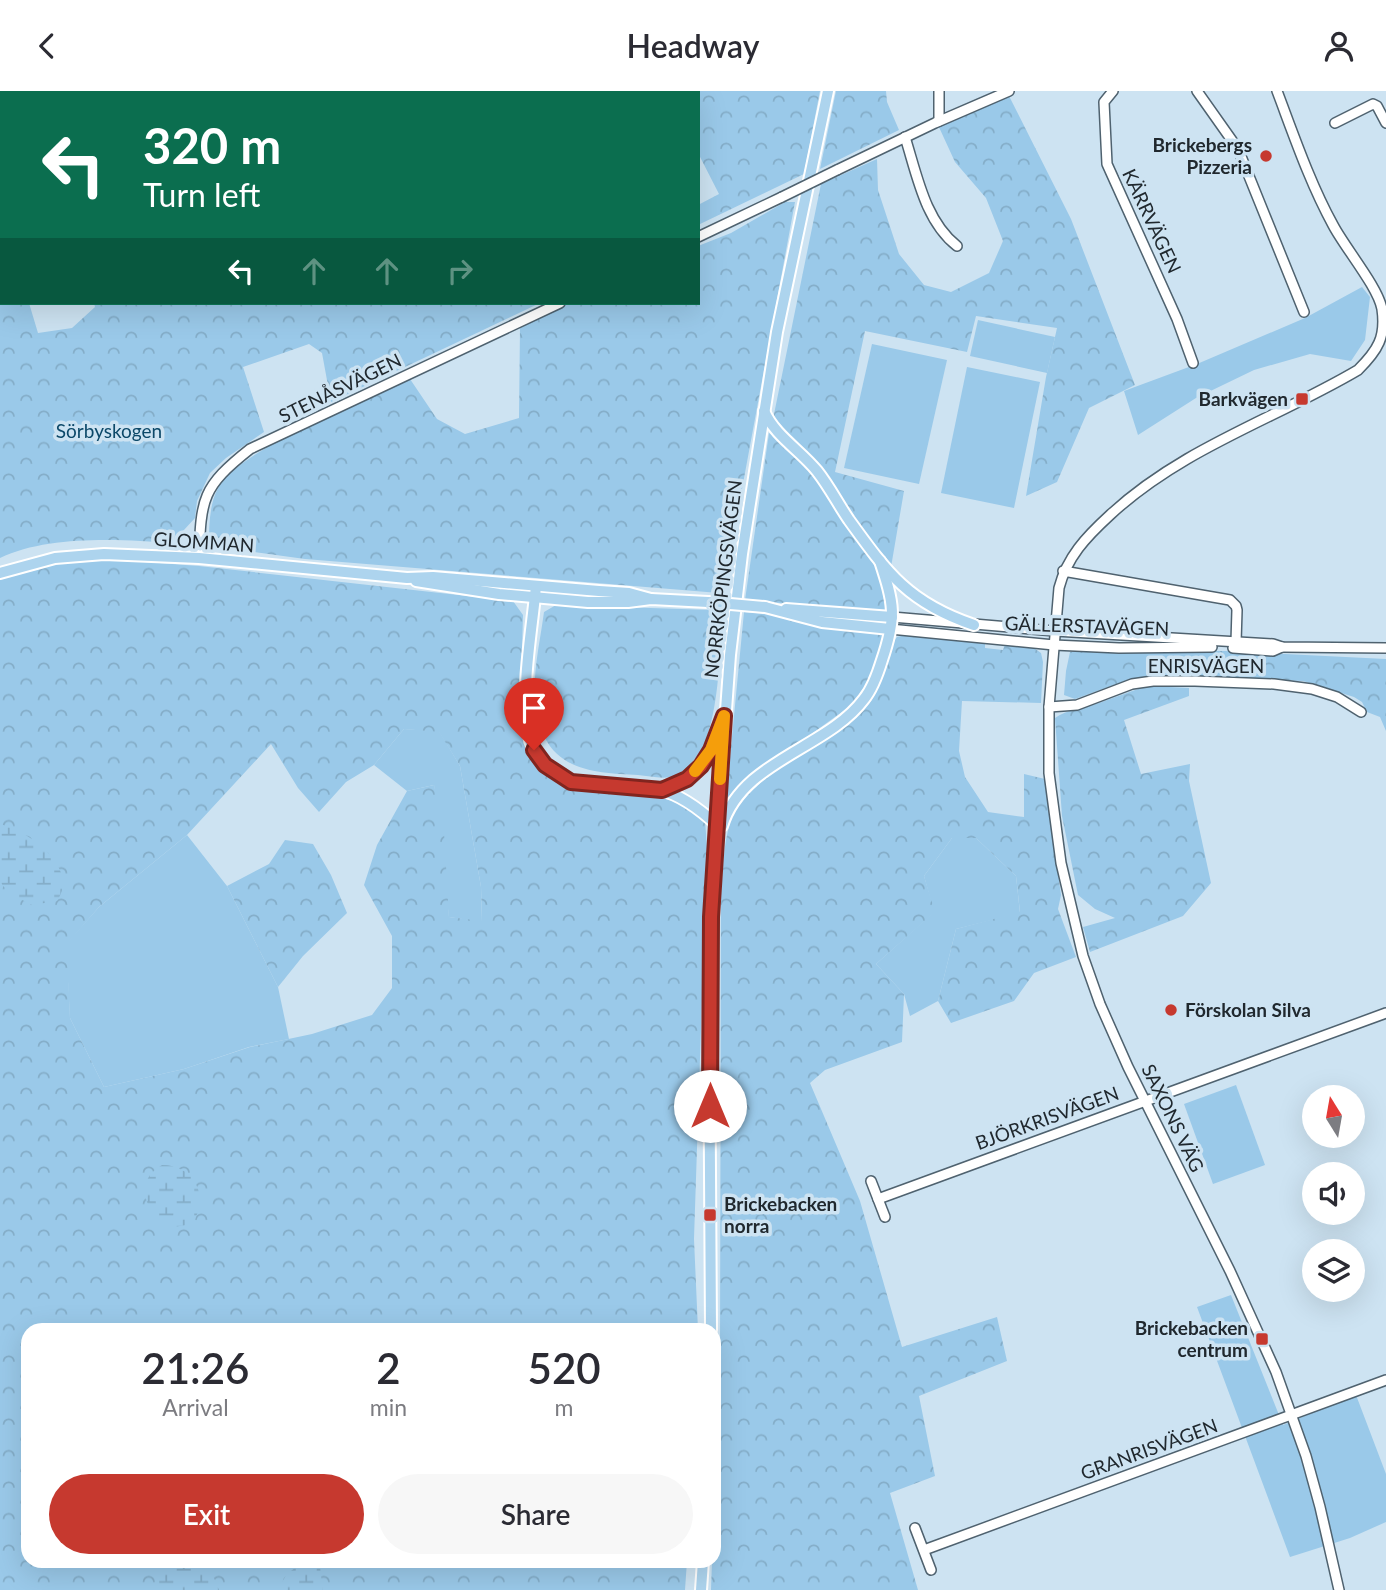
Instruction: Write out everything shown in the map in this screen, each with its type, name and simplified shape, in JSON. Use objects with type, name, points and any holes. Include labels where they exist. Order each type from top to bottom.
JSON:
[{"type":"main road","name":"NORRKÖPINGSVÄGEN","points":[[711,1323],[711,917],[724,716],[742,554],[776,332],[828,91]]},
{"type":"main road","points":[[764,411],[776,432],[818,473],[849,519],[902,587],[919,600],[974,625]]},
{"type":"main road","name":"GLOMMAN","points":[[0,573],[55,558],[135,554],[407,578],[463,590],[535,591],[606,603],[651,599],[779,610],[801,609],[891,623]]},
{"type":"main road","points":[[717,844],[727,811],[748,785],[848,716],[866,698],[879,670],[891,623],[892,598],[880,561]]},
{"type":"main road","points":[[535,591],[526,700],[529,737],[534,750],[545,765],[571,782],[662,790],[698,808],[718,826]]},
{"type":"main road","points":[[662,790],[687,779],[701,766],[711,750],[724,716]]},
{"type":"main road","points":[[701,1590],[703,1568]]},
{"type":"street","points":[[939,91],[939,121]]},
{"type":"street","points":[[700,236],[939,121],[1009,91]]},
{"type":"street","name":"KÄRRVÄGEN","points":[[1113,91],[1104,102],[1107,164],[1177,319],[1193,363]]},
{"type":"street","points":[[1197,91],[1238,149],[1304,313]]},
{"type":"street","points":[[1236,642],[1237,610],[1230,600],[1063,572],[1086,538],[1148,483],[1191,456],[1358,370],[1384,337],[1379,298],[1332,223],[1277,91]]},
{"type":"street","points":[[1335,123],[1373,104],[1377,106],[1386,123]]},
{"type":"street","points":[[905,137],[936,223],[944,235],[957,246]]},
{"type":"street","name":"STENÅSVÄGEN","points":[[199,558],[201,519],[207,496],[218,476],[250,449],[556,305]]},
{"type":"street","name":"SAXONS VÄG","points":[[1063,572],[1059,588],[1047,735],[1054,824],[1083,956],[1100,1003],[1144,1101],[1230,1271],[1293,1415],[1320,1507],[1339,1590]]},
{"type":"street","name":"GÄLLERSTAVÄGEN","points":[[891,623],[974,625],[1273,643],[1282,647],[1386,648]]},
{"type":"street","name":"GÄLLERSTAVÄGEN","points":[[891,623],[1054,645],[1119,648],[1224,647],[1273,651],[1282,647]]},
{"type":"street","name":"ENRISVÄGEN","points":[[1049,706],[1077,705],[1132,684],[1195,681],[1312,688],[1337,697],[1361,712]]},
{"type":"street","name":"BJÖRKRISVÄGEN","points":[[878,1199],[1386,1013]]},
{"type":"street","points":[[871,1181],[885,1217]]},
{"type":"street","name":"GRANRISVÄGEN","points":[[924,1550],[1386,1380]]},
{"type":"street","points":[[915,1528],[931,1570]]},
{"type":"green space","points":[[700,91],[820,91],[804,174],[700,224],[700,204],[719,194],[700,157]]},
{"type":"green space","points":[[836,91],[886,91],[887,102],[899,130],[820,169]]},
{"type":"green space","points":[[1008,94],[1071,219],[1135,385],[1089,408],[1057,482],[1026,496],[1057,328],[976,316],[967,352],[865,331],[835,472],[904,491],[890,573],[812,460],[772,424],[821,184],[877,159],[878,190],[899,254],[924,285],[951,292],[989,273],[1003,241],[986,198],[955,162],[938,125]]},
{"type":"green space","points":[[785,202],[795,202],[728,565],[719,593],[305,559],[209,546],[211,509],[218,488],[230,473],[276,442],[410,379],[437,419],[465,434],[519,418],[520,327],[564,305],[700,305],[700,245],[731,233]]},
{"type":"green space","points":[[1362,287],[1370,297],[1365,340],[1351,361],[1310,354],[1254,370],[1196,398],[1138,435],[1124,391],[1197,364],[1305,318]]},
{"type":"green space","name":"Sörbyskogen","points":[[0,305],[30,305],[38,333],[72,328],[94,305],[536,305],[331,402],[322,353],[309,344],[243,367],[264,432],[226,458],[210,473],[197,501],[195,518],[172,543],[84,540],[40,545],[0,558]]},
{"type":"green space","points":[[978,320],[1055,337],[1047,373],[970,356]]},
{"type":"green space","points":[[872,344],[947,360],[919,484],[844,468]]},
{"type":"green space","points":[[967,367],[1040,382],[1014,508],[941,493]]},
{"type":"green space","points":[[769,433],[794,450],[816,476],[877,569],[886,590],[887,612],[745,600]]},
{"type":"green space","points":[[106,559],[199,566],[513,601],[523,615],[520,717],[536,763],[553,778],[575,789],[653,796],[686,804],[705,820],[707,847],[694,1239],[698,1323],[21,1323],[21,1568],[687,1568],[685,1590],[0,1590],[0,578],[54,563]],"holes":[[[404,729],[439,732],[460,766],[481,887],[482,921],[449,917],[444,832],[434,785],[407,791],[377,845],[364,885],[392,936],[392,988],[372,1015],[312,1034],[250,1047],[184,1069],[104,1087],[70,1018],[67,944],[99,907],[187,835],[271,744],[298,788],[319,812],[346,782],[374,765]]]},
{"type":"green space","points":[[556,605],[713,610],[722,614],[715,706],[711,724],[699,755],[687,769],[663,778],[598,772],[573,765],[553,750],[539,724],[535,676],[544,612]]},
{"type":"green space","points":[[744,612],[831,627],[883,631],[884,638],[868,682],[853,704],[742,784],[726,799]]},
{"type":"green space","points":[[909,634],[985,643],[985,648],[1003,650],[1005,644],[1031,646],[1041,653],[1041,703],[962,701],[959,751],[965,777],[988,812],[1024,817],[1024,774],[1045,779],[1061,895],[1058,909],[1076,957],[1034,973],[1014,1001],[951,1023],[938,1001],[956,929],[1020,912],[1016,876],[976,838],[952,838],[924,876],[935,912],[876,964],[904,994],[902,1042],[825,1070],[810,1083],[860,1201],[902,1347],[997,1317],[1007,1361],[919,1396],[935,1476],[890,1493],[918,1590],[711,1590],[712,1568],[721,1568],[721,894],[728,832],[738,807],[751,791],[787,763],[846,724],[871,701],[897,637]]},
{"type":"green space","points":[[1226,651],[1386,659],[1386,731],[1380,717],[1367,712],[1362,702],[1354,697],[1303,681],[1156,675],[1130,679],[1075,699],[1064,695],[1070,652]]},
{"type":"green space","points":[[1149,686],[1189,688],[1189,696],[1124,720],[1141,774],[1190,764],[1189,781],[1211,883],[1183,916],[1090,952],[1083,927],[1115,918],[1095,909],[1078,895],[1062,816],[1055,718]]},
{"type":"green space","points":[[404,729],[439,731],[460,766],[481,887],[482,922],[449,917],[434,785],[407,791],[374,765]]},
{"type":"green space","points":[[0,824],[24,834],[48,852],[62,876],[62,888],[57,901],[32,905],[9,893],[0,882]]},
{"type":"green space","points":[[187,835],[227,886],[278,987],[289,1039],[249,1047],[184,1069],[104,1087],[70,1018],[66,944],[99,907]]},
{"type":"green space","points":[[952,838],[976,838],[1016,876],[1020,913],[956,929],[938,1001],[910,1016],[904,994],[876,964],[934,912],[924,876]]},
{"type":"green space","points":[[285,840],[313,844],[331,875],[347,913],[303,956],[278,987],[227,886],[269,864]]},
{"type":"green space","points":[[1236,1085],[1265,1165],[1213,1184],[1184,1104]]},
{"type":"green space","points":[[162,1165],[183,1170],[196,1184],[200,1203],[192,1224],[167,1228],[148,1205],[145,1197],[147,1180]]},
{"type":"green space","points":[[1231,1295],[1283,1425],[1356,1395],[1386,1474],[1386,1522],[1350,1538],[1290,1557],[1197,1307]]},
{"type":"green space","points":[[157,1568],[210,1568],[219,1590],[156,1590]]},
{"type":"green space","points":[[295,1568],[320,1568],[323,1590],[277,1590],[287,1574]]},
{"type":"slow traffic","points":[[695,771],[711,750],[724,716],[720,779]]},
{"type":"place","name":"Brickebergs Pizzeria","points":[[1266,156]]},
{"type":"place","name":"Barkvägen","points":[[1302,399]]},
{"type":"place","name":"Förskolan Silva","points":[[1171,1010]]},
{"type":"place","name":"Brickebacken norra","points":[[710,1215]]},
{"type":"place","name":"Brickebacken centrum","points":[[1262,1339]]},
{"type":"route","points":[[534,750],[545,765],[571,782],[662,790],[676,786],[701,766],[711,750],[724,716],[711,917],[710,1106]]}]
